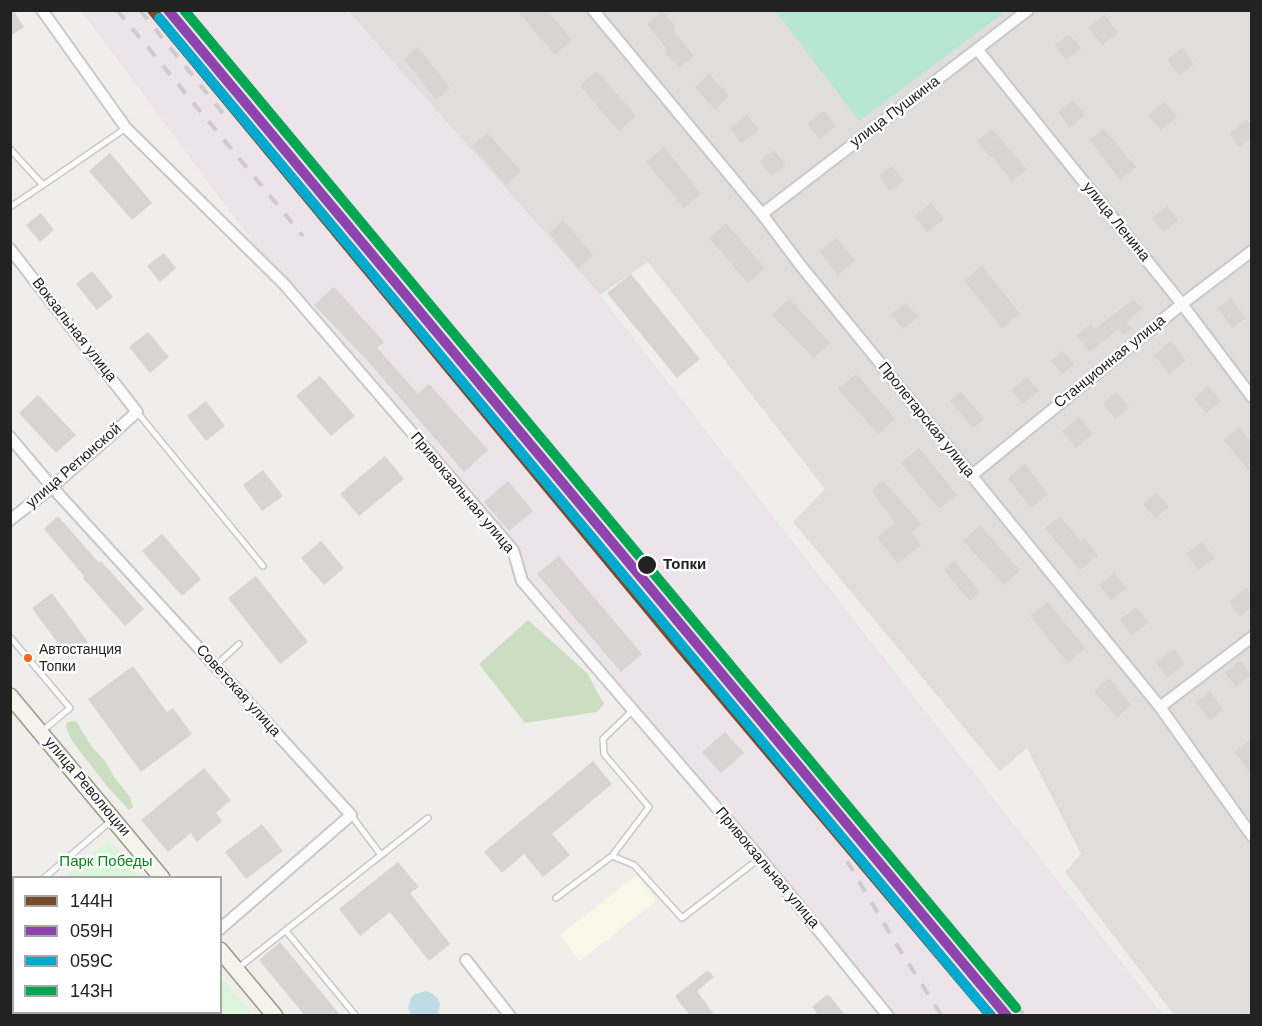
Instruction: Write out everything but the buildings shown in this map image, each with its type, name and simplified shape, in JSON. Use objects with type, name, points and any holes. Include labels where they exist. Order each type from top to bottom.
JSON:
[{"type":"street","name":"Привокзальная улица","points":[[42,10],[126,128],[284,284],[513,550],[522,581],[760,858],[888,1016]]},
{"type":"street","name":"Пролетарская улица","points":[[593,10],[762,214],[801,266],[1160,707],[1251,836]]},
{"type":"street","name":"улица Пушкина","points":[[762,214],[1028,10]]},
{"type":"street","name":"улица Ленина","points":[[977,49],[1182,304],[1251,397]]},
{"type":"street","name":"Вокзальная улица","points":[[10,249],[137,412]]},
{"type":"street","name":"Станционная улица","points":[[971,476],[1182,304],[1251,251]]},
{"type":"street","name":"улица Ретюнской","points":[[10,520],[52,487],[137,412]]},
{"type":"street","name":"Советская улица","points":[[10,437],[52,487],[351,815]]},
{"type":"street","points":[[1160,707],[1251,637]]},
{"type":"street","name":"улица Революции","points":[[10,696],[160,876]]},
{"type":"street","points":[[222,926],[351,815]]},
{"type":"street","points":[[222,952],[275,1016]]},
{"type":"street","points":[[466,960],[510,1016]]},
{"type":"lane","points":[[10,207],[126,128]]},
{"type":"lane","points":[[10,149],[44,185]]},
{"type":"lane","points":[[137,412],[263,566]]},
{"type":"lane","points":[[10,637],[70,708],[41,732]]},
{"type":"lane","points":[[215,666],[239,644]]},
{"type":"lane","points":[[556,898],[612,856],[649,807],[604,754],[603,739],[634,709]]},
{"type":"lane","points":[[351,815],[381,855]]},
{"type":"lane","points":[[46,876],[114,818]]},
{"type":"lane","points":[[237,969],[428,818]]},
{"type":"lane","points":[[612,856],[634,865],[682,918],[760,858]]},
{"type":"lane","points":[[286,931],[356,1016]]},
{"type":"shaded area","points":[[81,11],[348,11],[600,295],[1163,1015],[886,1015],[284,284]]},
{"type":"shaded area","points":[[348,11],[1251,11],[1251,1015],[1174,1015],[1065,872],[1081,854],[1027,748],[1000,771],[793,522],[825,489],[648,262],[600,295]]},
{"type":"shaded area","points":[[637,875],[656,901],[580,961],[560,935]]},
{"type":"green space","points":[[776,11],[1006,11],[859,121]]},
{"type":"green space","points":[[528,620],[587,673],[604,704],[597,712],[525,723],[479,664]]},
{"type":"green space","points":[[76,721],[91,746],[105,761],[130,797],[133,807],[129,810],[72,741],[66,727],[67,722]]},
{"type":"green space","name":"Парк Победы","points":[[109,840],[139,876],[65,876]]},
{"type":"green space","points":[[12,921],[12,1014],[222,1014],[222,977],[252,1015],[11,1015],[10,923]]},
{"type":"water","points":[[426,991],[438,999],[440,1004],[438,1014],[411,1015],[408,1008],[411,998],[415,994]]},
{"type":"railway","points":[[117,10],[303,236]]},
{"type":"railway","points":[[140,10],[230,122]]},
{"type":"railway","points":[[184,10],[269,116],[619,529],[1025,1016]]},
{"type":"railway","points":[[847,861],[942,1016]]},
{"type":"transit line","name":"144Н","points":[[152,10],[677,644],[991,1016]]},
{"type":"transit line","name":"059Н","points":[[168,10],[1007,1016]]},
{"type":"transit line","name":"143Н","points":[[184,10],[1016,1008]]},
{"type":"transit line","name":"059С","points":[[159,18],[991,1016]]},
{"type":"place","name":"Топки","points":[[647,565]]},
{"type":"place","name":"Автостанция Топки","points":[[28,658]]}]
